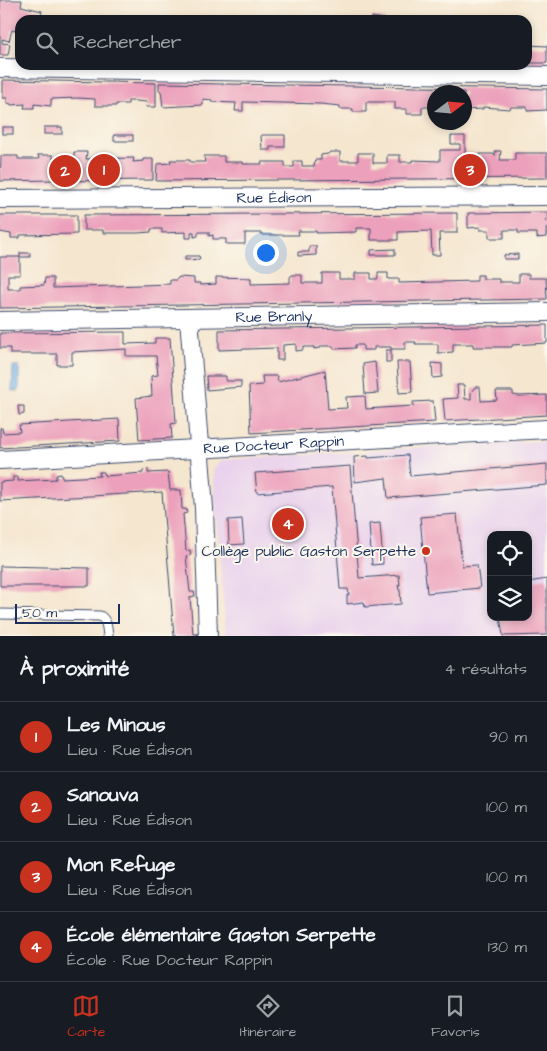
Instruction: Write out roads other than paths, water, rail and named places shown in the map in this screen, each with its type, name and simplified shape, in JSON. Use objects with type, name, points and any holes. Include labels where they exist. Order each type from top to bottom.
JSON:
[{"type":"street","points":[[0,68],[15,68]]},
{"type":"street","points":[[137,70],[547,76]]},
{"type":"street","name":"Rue Édison","points":[[0,200],[547,196]]},
{"type":"street","name":"Rue Branly","points":[[0,321],[547,312]]},
{"type":"street","points":[[189,318],[200,450],[208,636]]},
{"type":"street","name":"Rue Docteur Rappin","points":[[0,460],[547,429]]},
{"type":"lane","points":[[0,614],[100,616],[104,618],[108,636]]},
{"type":"water","points":[[13,366],[19,366],[19,391],[12,391]]},
{"type":"place","name":"Les Minous","points":[[104,170]]},
{"type":"place","name":"Mon Refuge","points":[[470,170]]},
{"type":"place","name":"Sanouva","points":[[65,171]]},
{"type":"place","name":"École élémentaire Gaston Serpette","points":[[288,524]]},
{"type":"place","name":"Collège public Gaston Serpette","points":[[426,551]]}]
